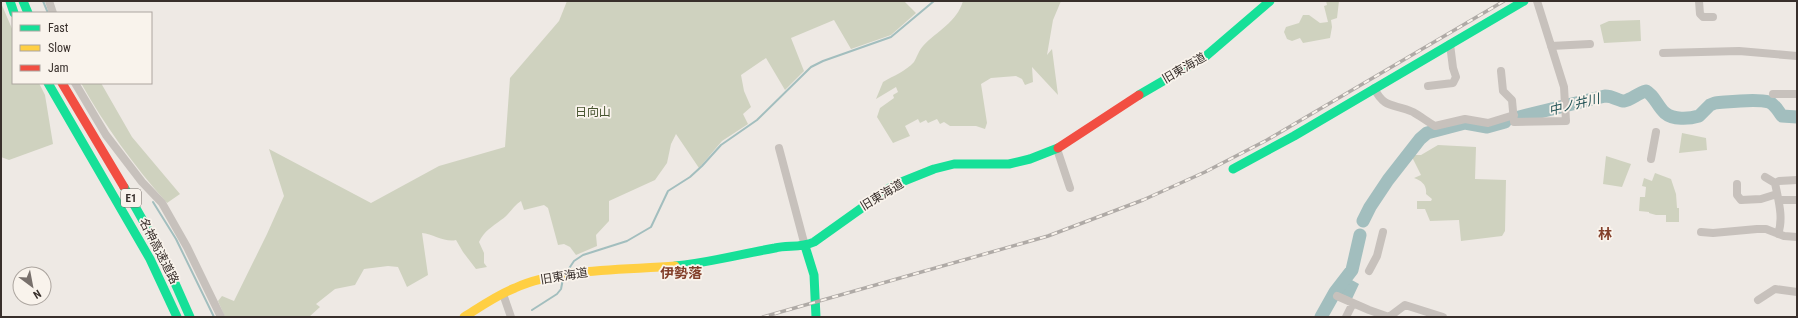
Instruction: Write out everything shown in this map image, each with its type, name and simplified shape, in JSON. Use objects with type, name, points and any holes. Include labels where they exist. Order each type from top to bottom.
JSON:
[{"type":"main road","points":[[10,1],[14,12]]},
{"type":"main road","points":[[23,1],[28,12]]},
{"type":"main road","name":"旧東海道","points":[[464,317],[504,294],[540,279],[569,274],[685,265],[726,259],[777,248],[805,246],[814,242],[866,202],[888,189],[934,168],[954,164],[1009,164],[1030,159],[1057,149],[1157,84],[1206,56],[1270,1]]},
{"type":"main road","points":[[1233,169],[1294,136],[1524,1]]},
{"type":"main road","name":"名神高速道路","points":[[49,84],[150,259],[176,317]]},
{"type":"main road","name":"名神高速道路","points":[[63,84],[158,246],[190,317]]},
{"type":"main road","points":[[805,246],[814,275],[816,317]]},
{"type":"street","points":[[48,1],[53,12]]},
{"type":"street","points":[[1501,71],[1503,91],[1512,100],[1514,122],[1566,121],[1564,87],[1537,1]]},
{"type":"street","points":[[1699,1],[1700,14],[1703,17],[1713,17]]},
{"type":"street","points":[[1428,86],[1453,83],[1456,77],[1453,68],[1450,44]]},
{"type":"street","points":[[1551,46],[1590,44]]},
{"type":"street","points":[[1662,53],[1739,51],[1797,56]]},
{"type":"street","points":[[76,84],[106,134],[142,182],[162,203],[204,279],[221,317]]},
{"type":"street","points":[[1374,88],[1381,100],[1392,106],[1412,112],[1435,126],[1465,119],[1488,123],[1514,116]]},
{"type":"street","points":[[1773,94],[1797,94]]},
{"type":"street","points":[[1651,159],[1656,132]]},
{"type":"street","points":[[779,148],[805,246]]},
{"type":"street","points":[[1057,149],[1070,188]]},
{"type":"street","points":[[1765,177],[1775,182],[1779,180],[1797,180]]},
{"type":"street","points":[[1775,182],[1781,227],[1778,234]]},
{"type":"street","points":[[1737,184],[1737,194],[1741,200],[1778,197],[1797,200]]},
{"type":"street","points":[[1701,232],[1757,228],[1766,229],[1778,234],[1797,237]]},
{"type":"street","points":[[1369,271],[1377,256],[1383,232]]},
{"type":"street","points":[[1758,300],[1775,289],[1797,292]]},
{"type":"street","points":[[504,294],[511,317]]},
{"type":"street","points":[[1337,296],[1390,317],[1405,305],[1443,317]]},
{"type":"street","points":[[1346,317],[1353,303]]},
{"type":"green space","name":"日向山","points":[[567,1],[904,1],[916,13],[891,35],[851,49],[834,20],[791,38],[804,71],[785,90],[766,58],[741,75],[744,91],[751,107],[743,114],[748,124],[722,141],[699,168],[676,134],[671,144],[667,163],[655,180],[609,201],[609,221],[596,235],[597,246],[576,255],[570,247],[564,244],[558,245],[548,208],[544,205],[524,210],[521,201],[504,218],[491,227],[481,238],[479,242],[484,253],[484,263],[487,267],[476,269],[456,240],[452,241],[422,233],[428,275],[407,287],[398,267],[388,266],[364,269],[355,285],[335,289],[316,304],[320,307],[309,317],[225,317],[218,301],[222,296],[234,301],[284,196],[269,149],[371,203],[439,166],[505,147],[510,78],[559,21]]},
{"type":"green space","points":[[963,1],[1061,1],[1053,20],[1047,55],[1052,49],[1058,95],[1032,67],[1033,82],[1025,85],[1022,79],[1016,76],[991,78],[981,84],[987,123],[985,129],[976,126],[950,126],[944,122],[940,124],[937,119],[928,123],[926,120],[920,123],[918,119],[905,126],[910,136],[893,143],[877,117],[880,108],[894,98],[893,95],[898,92],[896,87],[876,99],[883,82],[903,71],[914,62],[923,46],[956,15]]},
{"type":"green space","points":[[1326,1],[1339,1],[1337,18],[1331,20],[1332,27],[1330,38],[1303,43],[1300,38],[1292,41],[1287,39],[1284,32],[1286,27],[1299,23],[1303,15],[1309,15],[1320,23],[1328,22],[1324,6],[1327,5]]},
{"type":"green space","points":[[1,3],[12,29],[12,84],[40,84],[45,95],[53,144],[9,160],[1,157]]},
{"type":"green space","points":[[1640,20],[1641,41],[1604,43],[1600,25],[1609,21]]},
{"type":"green space","points":[[82,84],[102,84],[132,137],[180,194],[167,203],[143,175],[100,115]]},
{"type":"green space","points":[[1682,133],[1706,138],[1707,150],[1679,153]]},
{"type":"green space","points":[[1438,145],[1476,147],[1475,179],[1506,180],[1505,231],[1502,236],[1461,241],[1459,220],[1430,221],[1425,209],[1417,209],[1417,201],[1431,201],[1432,199],[1426,194],[1426,188],[1423,184],[1414,178],[1421,175],[1411,155],[1421,155]]},
{"type":"green space","points":[[1606,156],[1631,164],[1622,187],[1603,184]]},
{"type":"green space","points":[[1655,173],[1671,179],[1676,194],[1677,208],[1679,208],[1679,222],[1666,222],[1666,215],[1656,215],[1649,212],[1639,211],[1640,197],[1645,197],[1646,187],[1642,186],[1644,178],[1652,181]]},
{"type":"water","points":[[1350,279],[1359,284],[1352,299],[1339,293]]},
{"type":"waterway","points":[[43,1],[48,12]]},
{"type":"waterway","points":[[568,270],[574,261],[583,255],[627,241],[651,227],[668,191],[690,177],[721,145],[757,120],[811,67],[823,61],[891,37],[934,1]]},
{"type":"waterway","name":"中ノ井川","points":[[1519,117],[1605,96],[1624,101],[1646,91],[1652,96],[1665,113],[1677,118],[1691,118],[1699,116],[1710,105],[1715,103],[1749,100],[1769,102],[1775,106],[1782,116],[1797,117]]},
{"type":"waterway","name":"中ノ井川","points":[[1363,221],[1370,207],[1388,180],[1420,139],[1427,133],[1465,123],[1487,127],[1505,122]]},
{"type":"waterway","points":[[153,202],[176,239],[214,317]]},
{"type":"waterway","name":"中ノ井川","points":[[1321,317],[1335,292],[1352,270],[1360,235]]},
{"type":"waterway","points":[[532,310],[557,294],[561,289],[563,279]]},
{"type":"railway","points":[[763,317],[1048,236],[1143,200],[1205,172],[1267,140],[1504,1]]},
{"type":"traffic: fast","points":[[10,1],[14,12]]},
{"type":"traffic: fast","points":[[23,1],[28,12]]},
{"type":"traffic: fast","points":[[1139,95],[1206,56],[1270,1]]},
{"type":"traffic: fast","points":[[1233,169],[1294,136],[1524,1]]},
{"type":"traffic: fast","points":[[49,84],[150,259],[177,317]]},
{"type":"traffic: fast","points":[[675,266],[713,261],[780,247],[809,244],[814,242],[894,185],[934,169],[954,164],[1009,164],[1030,159],[1058,148]]},
{"type":"traffic: fast","points":[[124,187],[163,256],[190,317]]},
{"type":"traffic: fast","points":[[805,246],[814,275],[816,317]]},
{"type":"traffic: slow","points":[[464,317],[489,301],[532,281],[572,273],[675,266]]},
{"type":"traffic: jam","points":[[63,84],[124,187]]},
{"type":"traffic: jam","points":[[1058,148],[1139,95]]},
{"type":"district","name":"林","points":[[1605,234]]},
{"type":"district","name":"伊勢落","points":[[681,273]]}]
